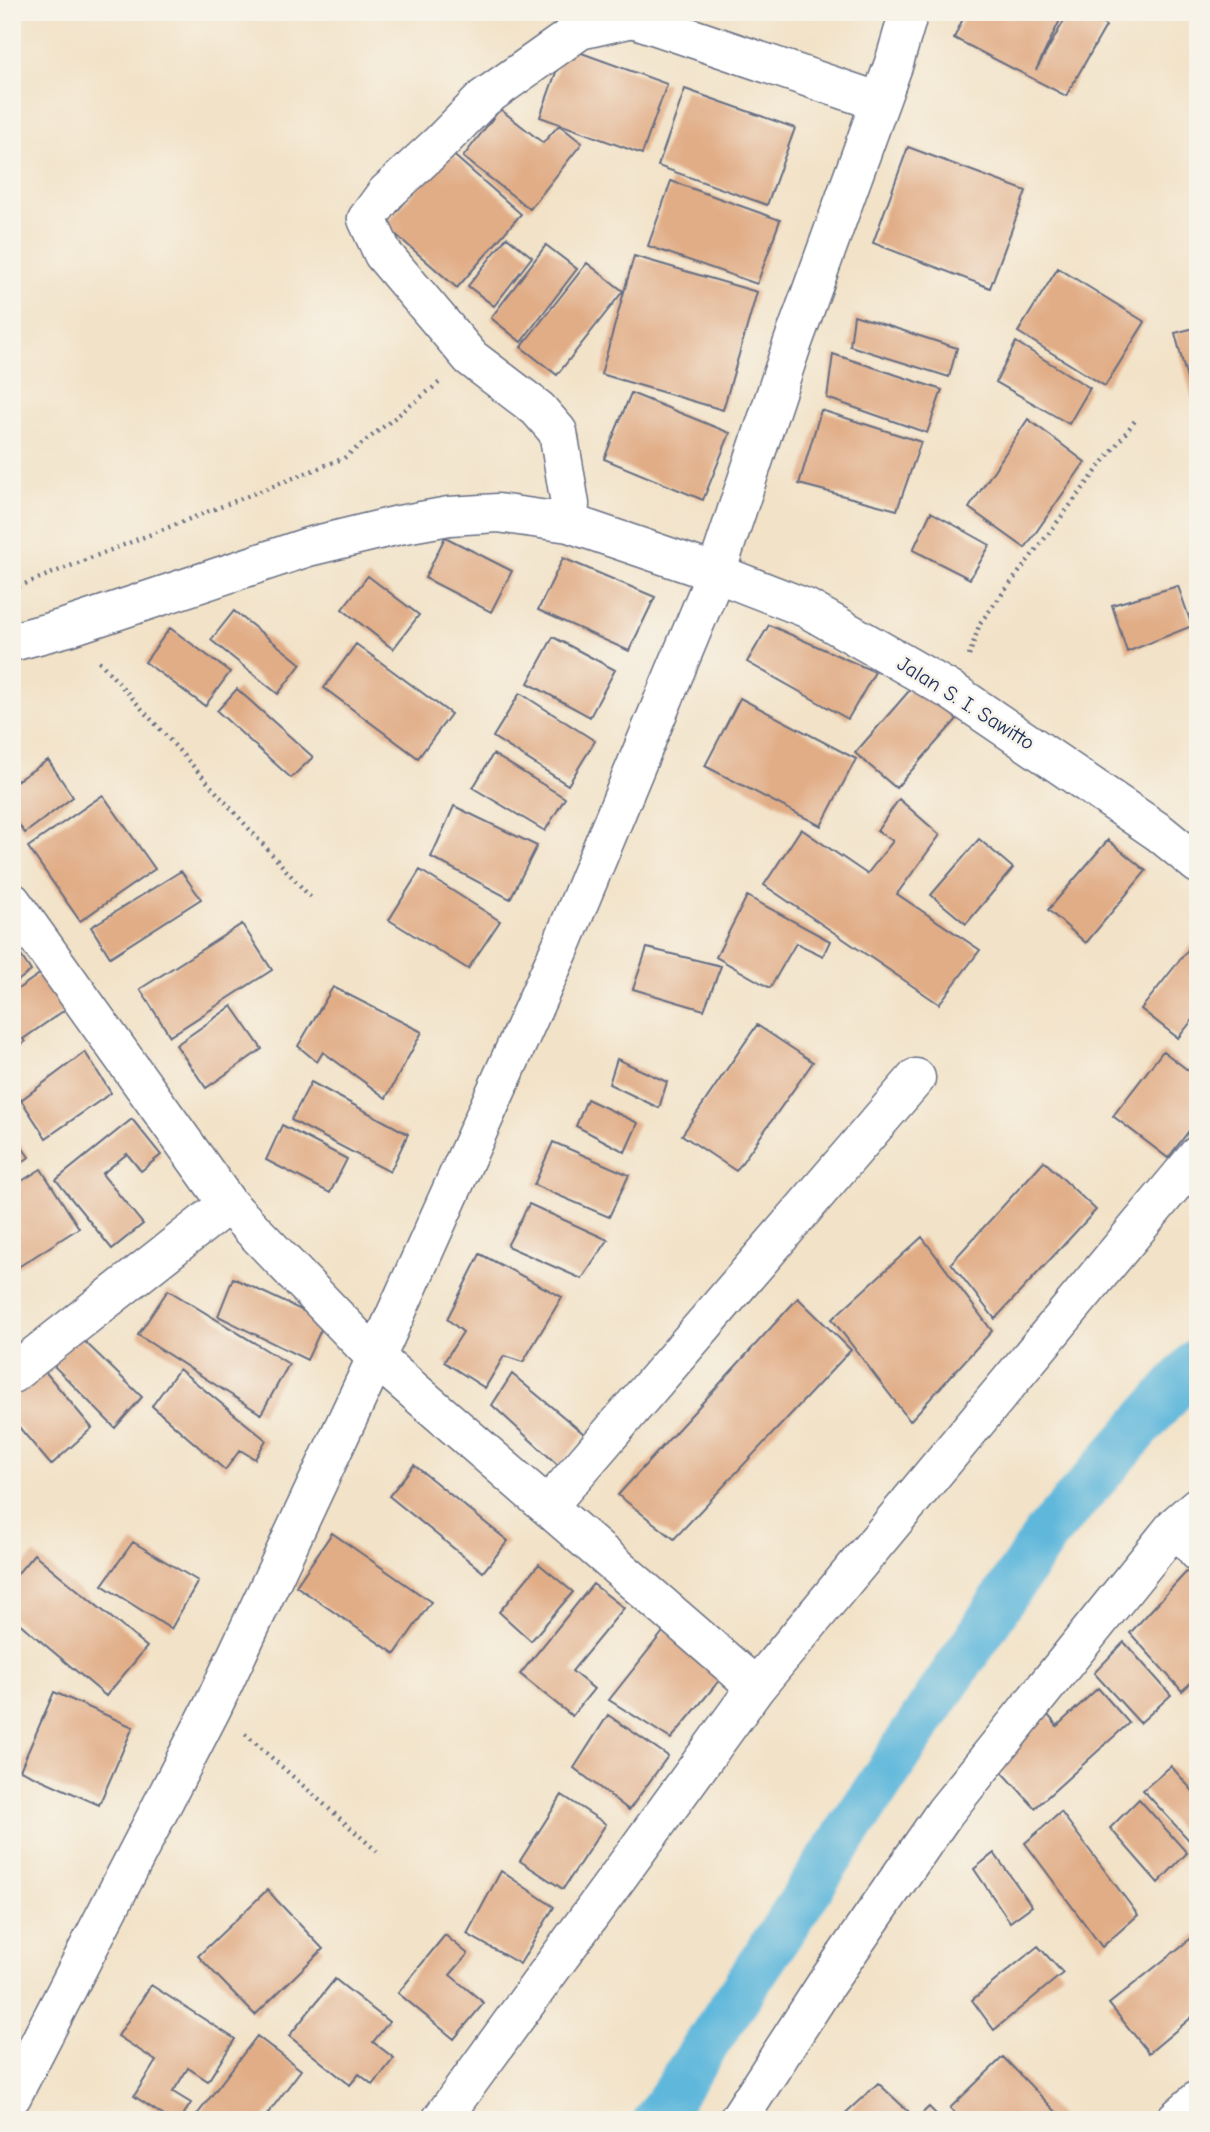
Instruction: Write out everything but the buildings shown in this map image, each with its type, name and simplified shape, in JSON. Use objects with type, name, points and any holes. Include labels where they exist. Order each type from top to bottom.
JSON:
[{"type":"street","points":[[16,2073],[213,1706],[376,1358],[559,951],[716,573],[730,524],[880,102],[909,12]]},
{"type":"street","points":[[569,500],[558,432],[538,409],[471,358],[383,254],[367,219],[386,193],[484,98],[580,30],[633,18],[880,102]]},
{"type":"street","name":"Jalan S. I. Sawitto","points":[[12,642],[68,627],[308,547],[399,525],[449,516],[498,513],[569,500],[716,573],[806,608],[917,670],[1020,736],[1150,826],[1198,864]]},
{"type":"street","points":[[12,902],[228,1204],[376,1358],[756,1686]]},
{"type":"street","points":[[548,1506],[916,1078]]},
{"type":"street","points":[[441,2120],[756,1686],[1198,1155]]},
{"type":"street","points":[[12,1374],[228,1204]]},
{"type":"street","points":[[738,2120],[826,1984],[945,1812],[1190,1528]]},
{"type":"street","points":[[1175,2120],[1198,2100]]},
{"type":"path","points":[[12,589],[344,458],[471,358]]},
{"type":"path","points":[[965,668],[980,623],[1137,418]]},
{"type":"path","points":[[68,627],[311,898]]},
{"type":"path","points":[[213,1706],[381,1855]]},
{"type":"waterway","points":[[656,2120],[1046,1534],[1198,1361]]}]
